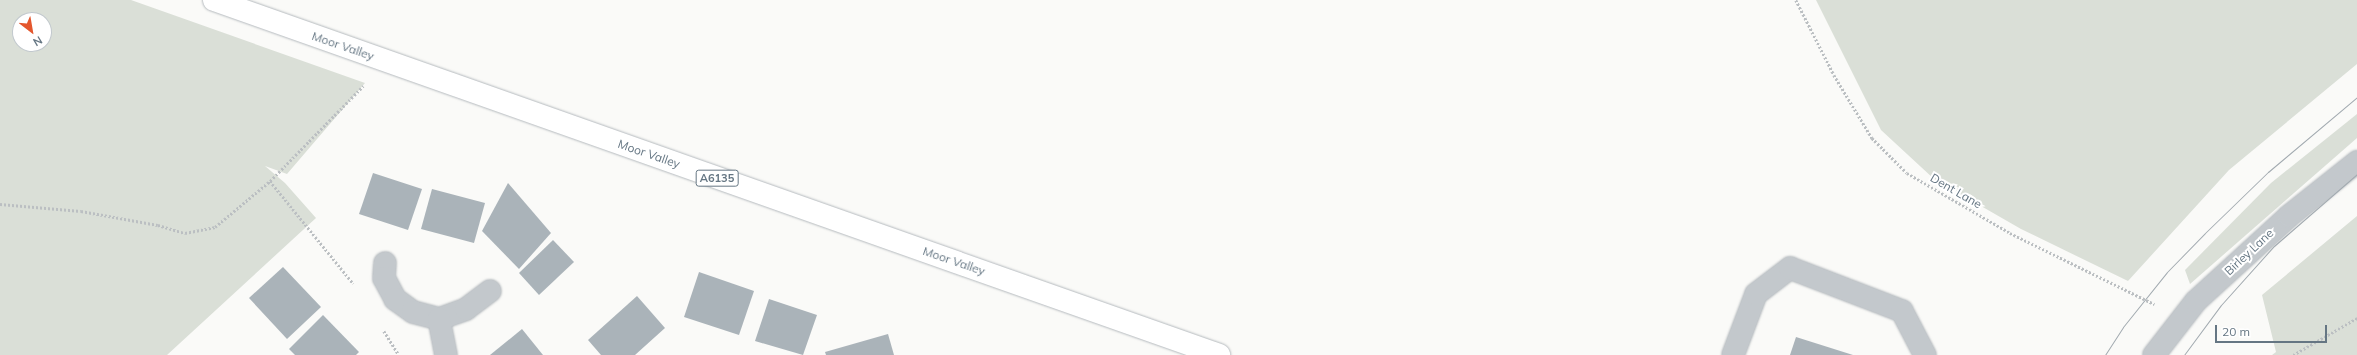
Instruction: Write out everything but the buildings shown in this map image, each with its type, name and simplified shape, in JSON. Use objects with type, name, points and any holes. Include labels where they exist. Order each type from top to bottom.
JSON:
[{"type":"main road","name":"Moor Valley","points":[[214,0],[1219,355]]},
{"type":"street","name":"Birley Lane","points":[[2154,355],[2178,321],[2196,301],[2289,216],[2357,162]]},
{"type":"street","points":[[385,263],[384,278],[395,299],[413,312],[439,319],[466,310],[490,291]]},
{"type":"street","points":[[1733,355],[1756,294],[1790,268],[1902,311],[1925,355]]},
{"type":"street","points":[[439,319],[446,355]]},
{"type":"path","name":"Dent Lane","points":[[1796,0],[1834,75],[1872,138],[1907,173],[2010,233],[2146,298],[2178,321]]},
{"type":"path","points":[[0,204],[82,211],[158,225],[185,233],[215,227],[270,181],[386,61]]},
{"type":"path","points":[[270,181],[356,286]]},
{"type":"path","points":[[2293,355],[2357,318]]},
{"type":"path","points":[[379,324],[399,355]]},
{"type":"shaded area","points":[[0,0],[131,0],[365,83],[287,174],[265,166],[285,183],[316,218],[167,355],[0,355]]},
{"type":"shaded area","points":[[1816,0],[2357,0],[2357,64],[2229,170],[2128,281],[2021,229],[1934,179],[1881,130]]},
{"type":"shaded area","points":[[2357,114],[2357,138],[2190,284],[2185,270],[2271,183]]},
{"type":"shaded area","points":[[2357,216],[2357,355],[2272,355],[2276,352],[2262,295]]},
{"type":"tram line","points":[[2105,355],[2123,327],[2167,272],[2205,233],[2268,172],[2357,97]]},
{"type":"tram line","points":[[2184,355],[2221,305],[2274,246],[2357,174]]}]
